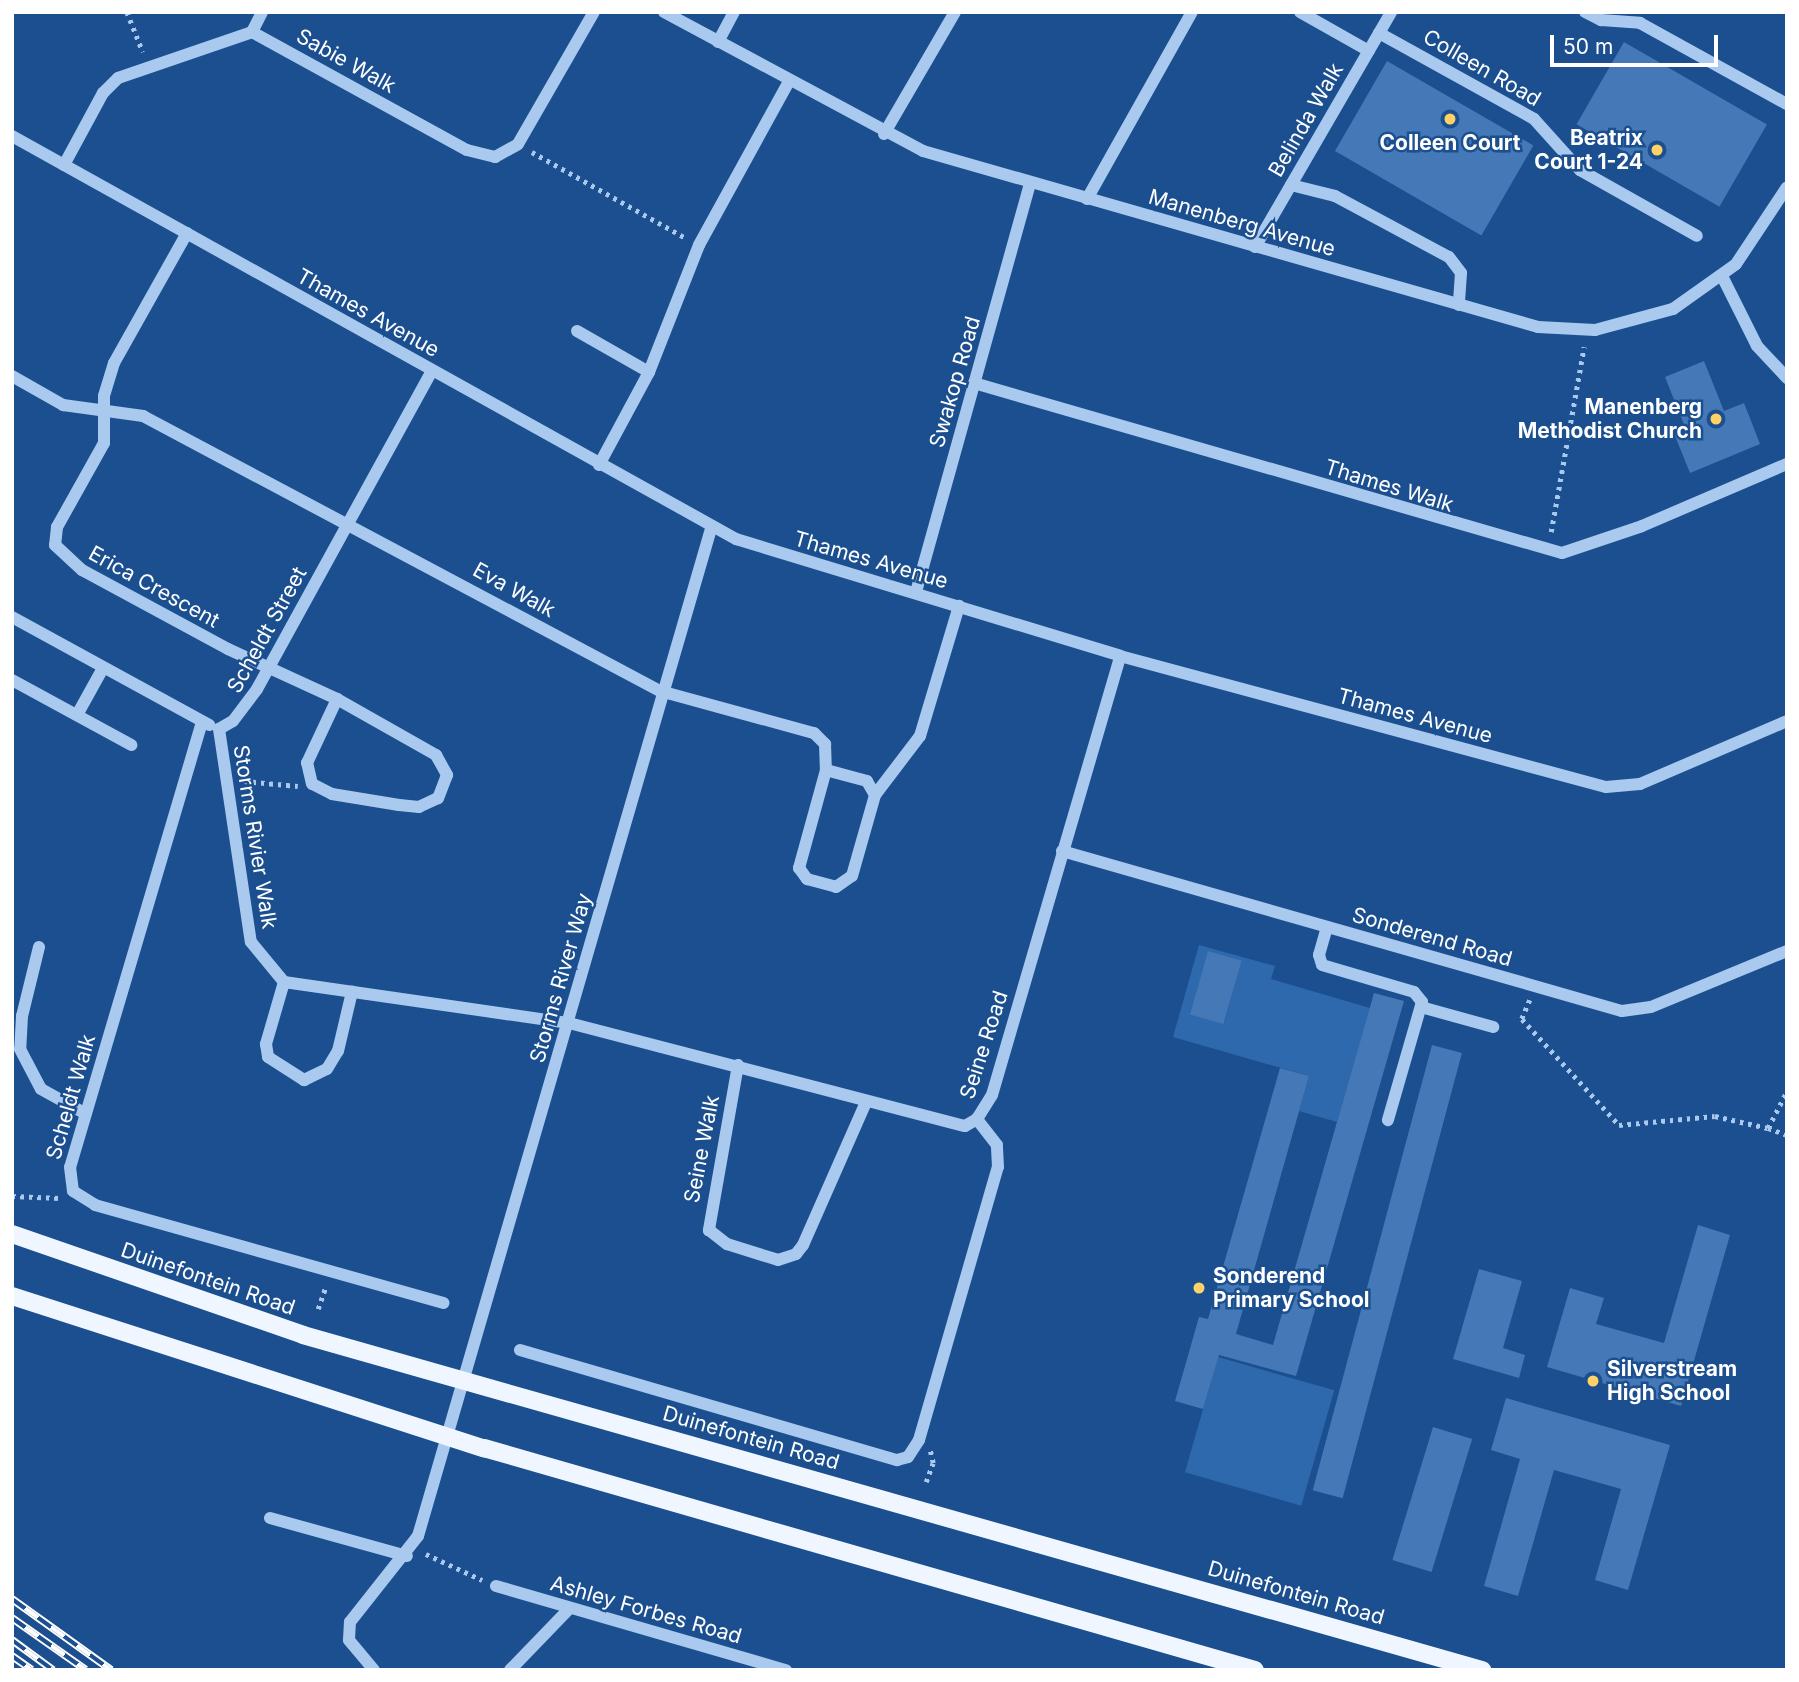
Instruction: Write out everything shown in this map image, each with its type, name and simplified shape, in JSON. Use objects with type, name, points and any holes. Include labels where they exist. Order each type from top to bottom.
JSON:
[{"type":"main road","name":"Duinefontein Road","points":[[12,1234],[290,1331],[1482,1670]]},
{"type":"main road","points":[[12,1296],[447,1437],[1255,1670]]},
{"type":"street","points":[[64,165],[110,83],[149,66],[252,32],[262,12]]},
{"type":"street","points":[[518,144],[594,12]]},
{"type":"street","name":"Manenberg Avenue","points":[[664,12],[884,134],[1030,183],[1538,327],[1595,331],[1648,320],[1722,276],[1751,244],[1787,187]]},
{"type":"street","points":[[718,43],[734,12]]},
{"type":"street","points":[[884,134],[955,12]]},
{"type":"street","points":[[1087,199],[1192,12]]},
{"type":"street","points":[[1300,12],[1369,51]]},
{"type":"street","name":"Belinda Walk","points":[[1255,247],[1391,12]]},
{"type":"street","points":[[1585,12],[1601,20],[1640,23],[1787,104]]},
{"type":"street","name":"Sabie Walk","points":[[252,32],[467,150],[495,157],[518,144]]},
{"type":"street","name":"Colleen Road","points":[[1379,33],[1534,119],[1580,170],[1697,236]]},
{"type":"street","points":[[599,465],[649,372],[699,245],[789,81]]},
{"type":"street","name":"Thames Avenue","points":[[12,136],[711,529],[1120,656],[1606,787],[1640,785],[1787,721]]},
{"type":"street","name":"Swakop Road","points":[[916,592],[1030,183]]},
{"type":"street","points":[[1291,185],[1335,196],[1449,257],[1461,273],[1459,305]]},
{"type":"street","points":[[107,409],[104,396],[114,363],[187,233]]},
{"type":"street","points":[[1722,276],[1757,346],[1787,378]]},
{"type":"street","points":[[577,331],[649,372]]},
{"type":"street","name":"Scheldt Street","points":[[219,729],[247,707],[432,371]]},
{"type":"street","points":[[12,376],[63,405],[143,416],[347,528]]},
{"type":"street","name":"Thames Walk","points":[[974,383],[1548,552],[1578,550],[1787,464]]},
{"type":"street","name":"Erica Crescent","points":[[107,409],[104,443],[57,527],[59,553],[82,570],[268,668]]},
{"type":"street","name":"Eva Walk","points":[[347,528],[408,552],[660,691]]},
{"type":"street","name":"Storms River Way","points":[[407,1556],[464,1381],[569,1023],[660,691],[711,529]]},
{"type":"street","points":[[660,691],[814,733],[825,744],[825,770],[799,868],[807,879],[836,887],[852,876],[875,795],[920,736],[959,606]]},
{"type":"street","points":[[12,617],[219,729]]},
{"type":"street","name":"Seine Road","points":[[569,1023],[738,1065],[952,1126],[977,1119],[992,1095],[1120,656]]},
{"type":"street","points":[[77,715],[103,668]]},
{"type":"street","points":[[268,668],[337,699],[436,755],[446,765],[444,787],[431,804],[419,807],[332,794],[312,784],[307,763],[337,699]]},
{"type":"street","points":[[12,680],[131,745]]},
{"type":"street","name":"Scheldt Walk","points":[[202,722],[69,1180],[86,1202],[443,1303]]},
{"type":"street","name":"Storms Rivier Walk","points":[[219,729],[251,942],[284,982]]},
{"type":"street","points":[[825,770],[867,781],[875,795]]},
{"type":"street","name":"Sonderend Road","points":[[1062,851],[1535,987],[1635,1010],[1787,951]]},
{"type":"street","points":[[1327,927],[1319,955],[1322,965],[1414,992],[1421,1007],[1388,1120]]},
{"type":"street","points":[[39,947],[22,1016],[20,1049],[41,1089],[86,1114]]},
{"type":"street","points":[[352,992],[338,1051],[327,1069],[304,1080],[268,1057],[266,1044],[284,982],[569,1023]]},
{"type":"street","points":[[1421,1007],[1493,1027]]},
{"type":"street","name":"Seine Walk","points":[[738,1065],[709,1230],[727,1244],[778,1260],[803,1245],[866,1102]]},
{"type":"street","points":[[520,1350],[897,1460],[908,1457],[919,1440],[999,1167],[997,1145],[977,1119]]},
{"type":"street","points":[[270,1518],[407,1556],[350,1622],[349,1640],[374,1670]]},
{"type":"street","name":"Ashley Forbes Road","points":[[490,1583],[569,1609],[786,1670]]},
{"type":"street","points":[[510,1670],[569,1609]]},
{"type":"path","points":[[127,12],[149,66]]},
{"type":"path","points":[[518,144],[699,245]]},
{"type":"path","points":[[1548,552],[1584,347]]},
{"type":"path","points":[[225,778],[290,787],[312,784]]},
{"type":"path","points":[[1535,987],[1522,1019],[1619,1125],[1715,1116],[1787,1135]]},
{"type":"path","points":[[1768,1128],[1787,1091]]},
{"type":"path","points":[[12,1196],[53,1202]]},
{"type":"path","points":[[318,1309],[331,1272]]},
{"type":"path","points":[[426,1554],[490,1583]]},
{"type":"shaded area","points":[[1199,945],[1275,966],[1271,979],[1370,1008],[1337,1122],[1299,1111],[1309,1076],[1173,1037]],"holes":[[[1208,952],[1241,961],[1224,1023],[1190,1014]]]},
{"type":"shaded area","points":[[1218,1357],[1334,1390],[1301,1506],[1185,1472]]},
{"type":"building","points":[[1624,42],[1767,124],[1719,207],[1576,124]]},
{"type":"building","points":[[1387,61],[1533,146],[1481,236],[1335,151]]},
{"type":"building","name":"Manenberg Methodist Church","points":[[1704,361],[1724,411],[1744,403],[1760,444],[1690,473],[1673,431],[1685,427],[1665,377]]},
{"type":"building","points":[[1208,951],[1242,961],[1223,1024],[1190,1014]]},
{"type":"building","points":[[1374,993],[1404,1001],[1296,1376],[1219,1355],[1203,1409],[1175,1401],[1199,1317],[1208,1319],[1280,1068],[1309,1076],[1236,1334],[1273,1345]]},
{"type":"building","points":[[1432,1045],[1462,1053],[1343,1498],[1313,1490]]},
{"type":"building","points":[[1698,1225],[1730,1235],[1681,1406],[1547,1367],[1570,1288],[1604,1298],[1596,1324],[1664,1343]]},
{"type":"building","points":[[1479,1269],[1522,1281],[1503,1348],[1525,1355],[1519,1378],[1453,1359]]},
{"type":"building","points":[[1506,1398],[1670,1445],[1628,1590],[1595,1580],[1621,1489],[1554,1470],[1518,1596],[1484,1586],[1520,1459],[1491,1450]]},
{"type":"building","points":[[1433,1427],[1472,1439],[1432,1572],[1392,1560]]},
{"type":"railway","points":[[12,1599],[111,1670]]},
{"type":"railway","points":[[12,1618],[86,1670]]},
{"type":"railway","points":[[12,1640],[53,1670]]},
{"type":"railway","points":[[12,1656],[32,1670]]},
{"type":"place","name":"Colleen Court","points":[[1450,119]]},
{"type":"place","name":"Beatrix Court 1-24","points":[[1657,150]]},
{"type":"place","name":"Manenberg Methodist Church","points":[[1716,419]]},
{"type":"place","name":"Sonderend Primary School","points":[[1199,1288]]},
{"type":"place","name":"Silverstream High School","points":[[1593,1381]]}]
